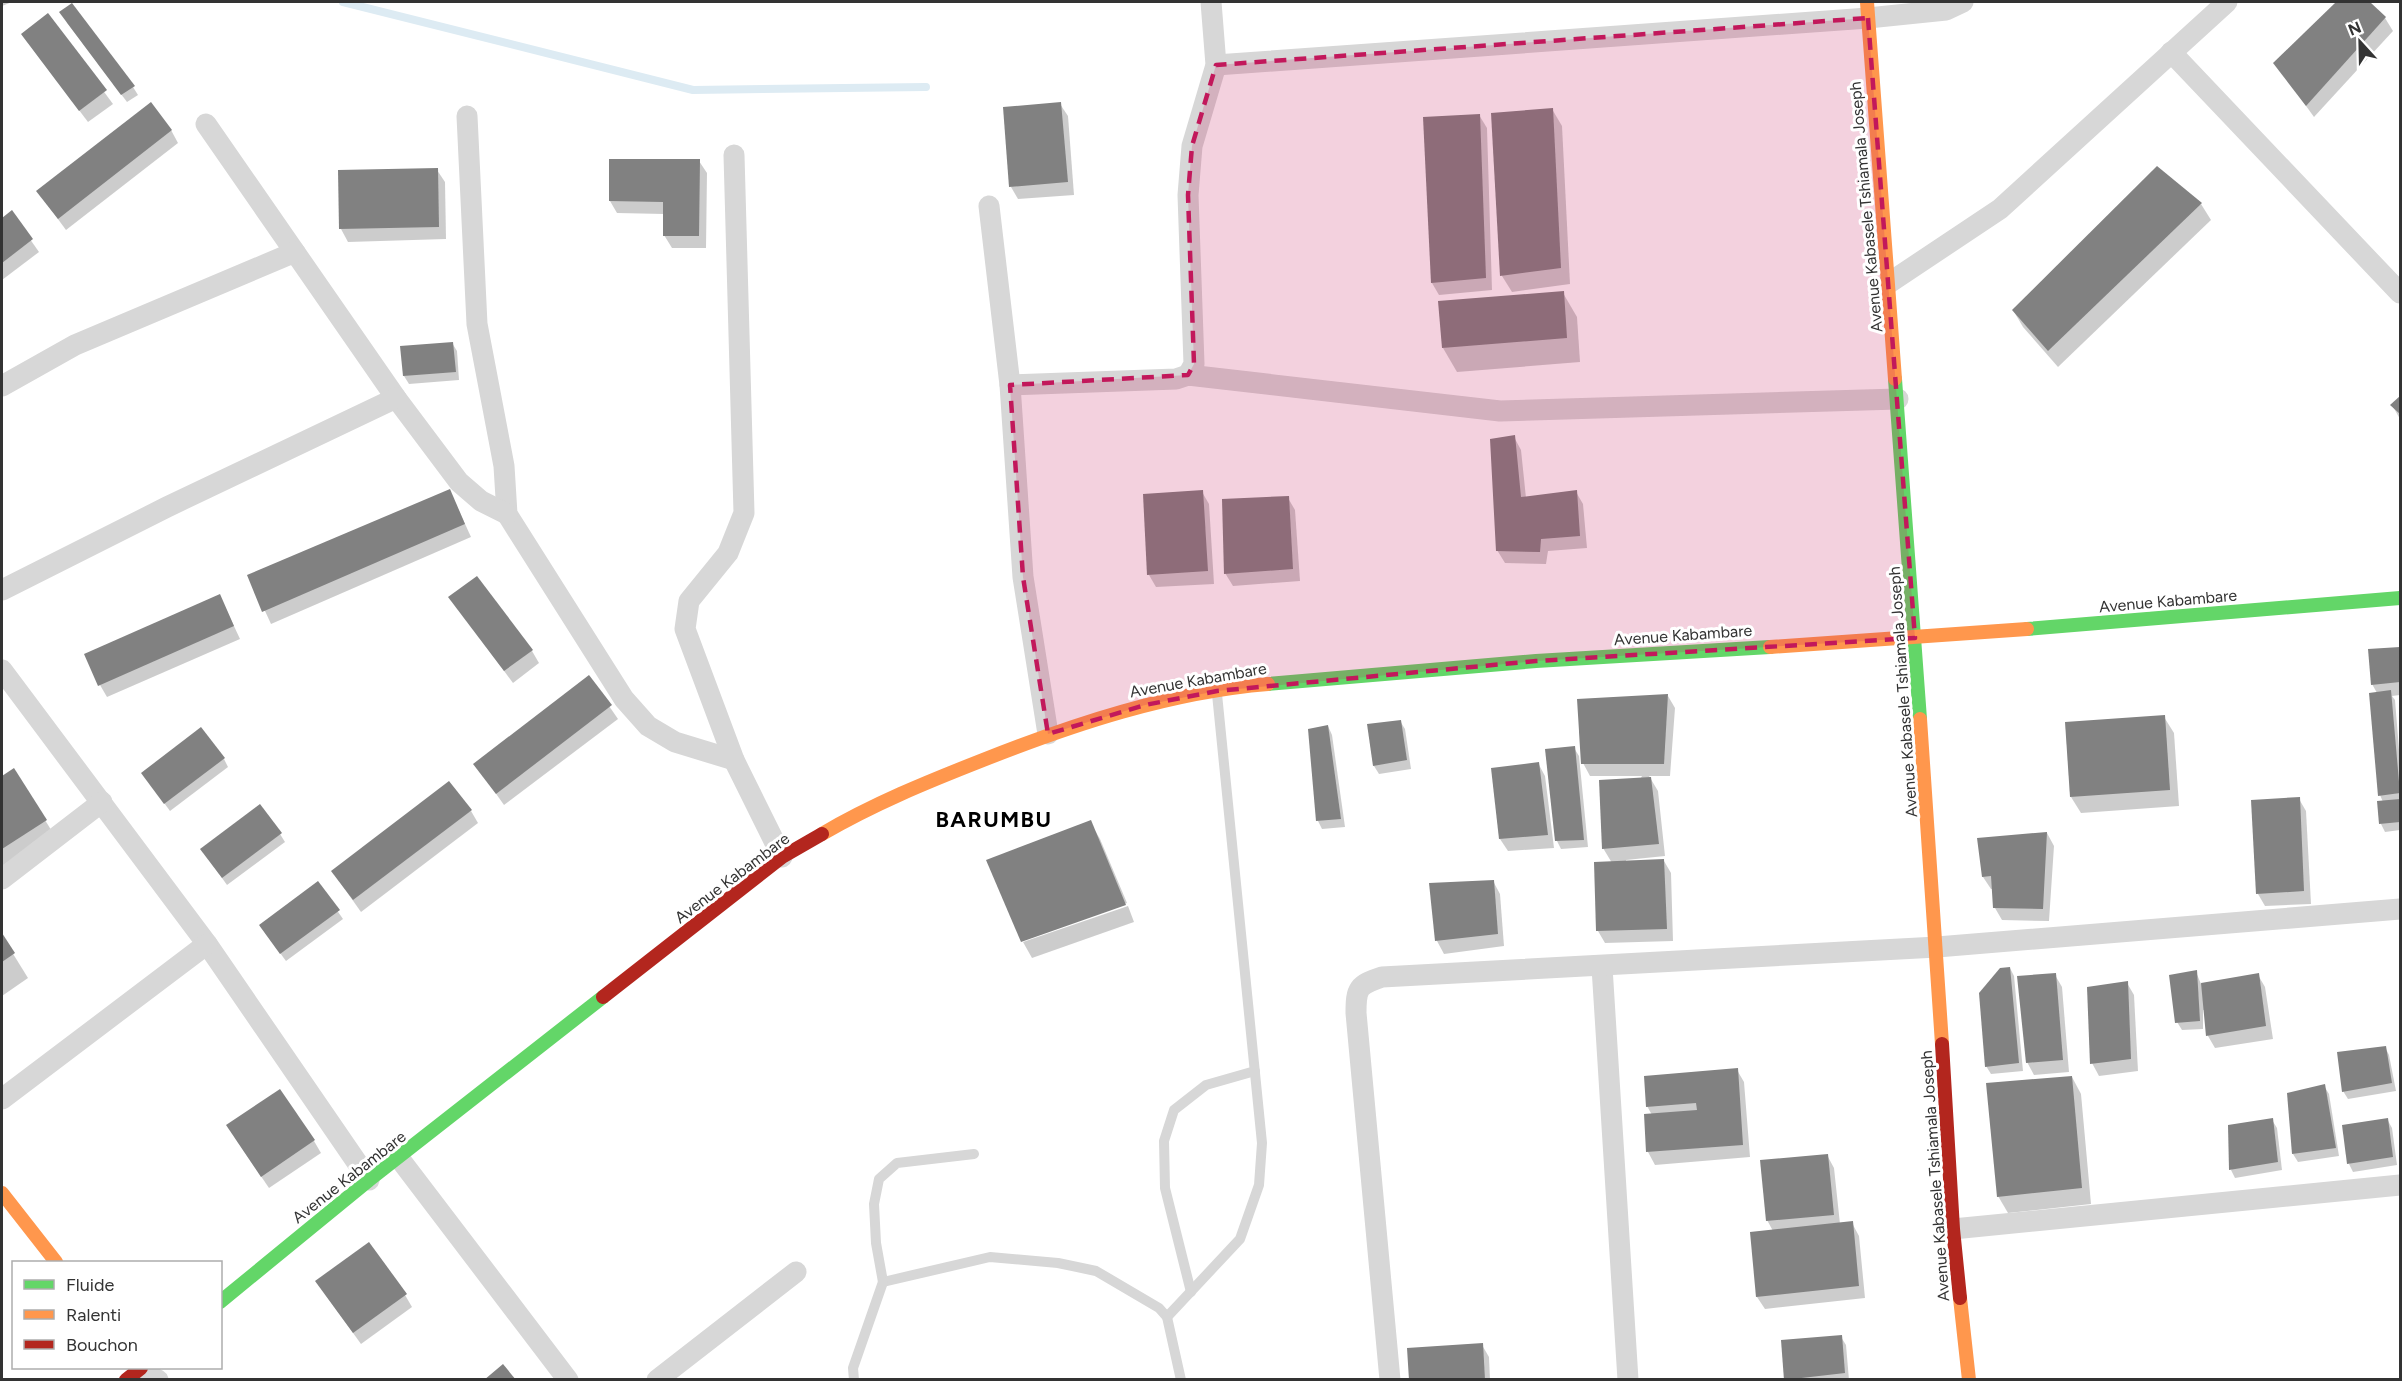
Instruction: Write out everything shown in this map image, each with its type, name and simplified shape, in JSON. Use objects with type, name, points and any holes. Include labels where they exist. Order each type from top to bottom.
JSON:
[{"type":"main road","name":"Avenue Kabasele Tshiamala Joseph","points":[[1867,10],[1916,638],[1953,1229],[1969,1380]]},
{"type":"main road","name":"Avenue Kabambare","points":[[222,1300],[369,1180],[782,857],[852,816],[924,783],[1048,734],[1145,705],[1244,686],[1536,661],[1916,638],[2400,598]]},
{"type":"main road","points":[[5,1206],[54,1261]]},
{"type":"street","points":[[1188,375],[1194,364],[1188,195],[1192,146],[1216,65],[1211,2]]},
{"type":"street","points":[[1216,65],[1867,10],[1946,10],[1963,2]]},
{"type":"street","points":[[1889,283],[2000,209],[2227,2]]},
{"type":"street","points":[[2171,52],[2400,292]]},
{"type":"street","points":[[467,116],[477,324],[504,466],[507,514],[624,699],[648,726],[675,742],[734,760]]},
{"type":"street","points":[[206,124],[396,398],[459,482],[481,501],[507,514]]},
{"type":"street","points":[[734,155],[744,513],[728,553],[689,602],[685,629],[734,760],[782,857]]},
{"type":"street","points":[[989,206],[1010,385],[1023,577],[1048,734]]},
{"type":"street","points":[[2,386],[75,345],[295,252]]},
{"type":"street","points":[[1010,385],[1176,379],[1188,375],[1500,411],[1898,399]]},
{"type":"street","points":[[2,590],[167,507],[396,398]]},
{"type":"street","points":[[2,670],[207,944],[369,1180]]},
{"type":"street","points":[[2,879],[102,802]]},
{"type":"street","points":[[1390,1380],[1356,1013],[1356,997],[1359,988],[1366,983],[1382,977],[1937,948],[2400,909]]},
{"type":"street","points":[[2,1099],[207,944]]},
{"type":"street","points":[[1602,967],[1628,1380]]},
{"type":"street","points":[[399,1158],[568,1380]]},
{"type":"street","points":[[1953,1229],[2400,1185]]},
{"type":"street","points":[[657,1380],[796,1272]]},
{"type":"street","points":[[136,1371],[158,1380]]},
{"type":"lane","points":[[1167,1317],[1240,1239],[1259,1185],[1262,1143],[1216,691]]},
{"type":"lane","points":[[1191,1292],[1166,1188],[1164,1141],[1174,1110],[1206,1085],[1255,1071]]},
{"type":"lane","points":[[854,1380],[853,1368],[883,1282],[876,1243],[874,1204],[879,1179],[897,1163],[974,1154]]},
{"type":"lane","points":[[883,1282],[990,1257],[1058,1263],[1096,1271],[1159,1308],[1167,1317],[1181,1380]]},
{"type":"highlighted area","points":[[1868,18],[1915,638],[1536,661],[1217,691],[1145,705],[1048,734],[1023,577],[1010,385],[1188,375],[1194,364],[1188,195],[1192,146],[1216,65]]},
{"type":"building","points":[[2336,2],[2370,2],[2386,17],[2306,106],[2273,63]]},
{"type":"building","points":[[72,3],[135,86],[121,95],[59,12]]},
{"type":"building","points":[[48,13],[107,90],[79,111],[21,34]]},
{"type":"building","points":[[151,102],[172,130],[58,219],[36,191]]},
{"type":"building","points":[[1061,102],[1068,182],[1009,187],[1003,107]]},
{"type":"building","points":[[1553,108],[1561,268],[1500,276],[1491,113]]},
{"type":"building","points":[[1480,114],[1486,278],[1431,283],[1423,117]]},
{"type":"building","points":[[609,159],[700,159],[699,236],[663,236],[663,202],[609,201]]},
{"type":"building","points":[[2157,166],[2202,203],[2048,351],[2012,310]]},
{"type":"building","points":[[438,168],[439,227],[339,229],[338,170]]},
{"type":"building","points":[[12,210],[33,239],[2,263],[2,218]]},
{"type":"building","points":[[1564,291],[1567,338],[1442,348],[1438,301]]},
{"type":"building","points":[[453,342],[456,372],[403,376],[400,346]]},
{"type":"building","points":[[2400,396],[2400,414],[2390,405]]},
{"type":"building","points":[[1515,435],[1521,497],[1577,490],[1580,536],[1541,539],[1540,552],[1496,551],[1490,439]]},
{"type":"building","points":[[450,489],[465,524],[262,612],[247,575]]},
{"type":"building","points":[[1203,490],[1208,571],[1147,575],[1143,494]]},
{"type":"building","points":[[1289,496],[1293,569],[1224,574],[1222,499]]},
{"type":"building","points":[[477,576],[533,650],[504,671],[448,597]]},
{"type":"building","points":[[220,594],[234,626],[98,686],[84,654]]},
{"type":"building","points":[[2400,647],[2400,682],[2371,685],[2368,649]]},
{"type":"building","points":[[589,675],[612,705],[496,794],[473,764]]},
{"type":"building","points":[[2391,690],[2400,793],[2378,796],[2369,693]]},
{"type":"building","points":[[1668,694],[1664,764],[1581,764],[1577,699]]},
{"type":"building","points":[[2165,715],[2170,790],[2070,797],[2065,722]]},
{"type":"building","points":[[1401,720],[1407,760],[1373,766],[1367,724]]},
{"type":"building","points":[[1328,725],[1341,819],[1316,821],[1308,729]]},
{"type":"building","points":[[201,727],[225,758],[164,804],[141,773]]},
{"type":"building","points":[[1575,746],[1584,840],[1555,841],[1545,749]]},
{"type":"building","points":[[1539,762],[1548,835],[1499,839],[1491,768]]},
{"type":"building","points":[[14,768],[47,820],[2,849],[2,776]]},
{"type":"building","points":[[1651,777],[1659,844],[1602,849],[1599,780]]},
{"type":"building","points":[[449,781],[472,810],[353,900],[331,871]]},
{"type":"building","points":[[2300,797],[2304,891],[2256,894],[2251,800]]},
{"type":"building","points":[[2400,799],[2400,822],[2379,824],[2377,801]]},
{"type":"building","points":[[260,804],[282,833],[222,878],[200,849]]},
{"type":"building","points":[[1091,820],[1126,905],[1021,942],[986,860]]},
{"type":"building","points":[[2047,832],[2043,909],[1993,908],[1991,876],[1982,877],[1977,838]]},
{"type":"building","points":[[1664,859],[1667,929],[1596,931],[1594,862]]},
{"type":"building","points":[[1494,880],[1498,934],[1435,941],[1429,883]]},
{"type":"building","points":[[318,881],[340,910],[280,954],[259,925]]},
{"type":"building","points":[[2,933],[15,953],[2,962]]},
{"type":"building","points":[[2010,967],[2019,1063],[1985,1067],[1979,993],[2000,968]]},
{"type":"building","points":[[2197,970],[2200,1021],[2175,1023],[2169,975]]},
{"type":"building","points":[[2056,973],[2063,1060],[2026,1063],[2017,976]]},
{"type":"building","points":[[2259,973],[2266,1026],[2206,1036],[2201,983]]},
{"type":"building","points":[[2128,981],[2131,1059],[2090,1064],[2087,987]]},
{"type":"building","points":[[2386,1046],[2392,1083],[2342,1092],[2337,1052]]},
{"type":"building","points":[[1738,1068],[1743,1145],[1646,1152],[1644,1114],[1697,1110],[1696,1103],[1646,1107],[1644,1076]]},
{"type":"building","points":[[2072,1076],[2082,1188],[1997,1197],[1986,1083]]},
{"type":"building","points":[[2325,1084],[2336,1148],[2292,1154],[2287,1093]]},
{"type":"building","points":[[280,1089],[315,1140],[261,1177],[226,1125]]},
{"type":"building","points":[[2273,1118],[2278,1162],[2229,1170],[2228,1125]]},
{"type":"building","points":[[2388,1118],[2393,1157],[2347,1164],[2342,1125]]},
{"type":"building","points":[[1828,1154],[1834,1215],[1766,1221],[1760,1160]]},
{"type":"building","points":[[1853,1221],[1859,1286],[1756,1297],[1750,1232]]},
{"type":"building","points":[[369,1242],[407,1294],[353,1333],[315,1281]]},
{"type":"building","points":[[1842,1335],[1845,1373],[1784,1380],[1781,1340]]},
{"type":"building","points":[[1483,1343],[1485,1380],[1409,1380],[1407,1348]]},
{"type":"building","points":[[503,1364],[516,1380],[484,1380]]},
{"type":"waterway","points":[[343,2],[693,90],[926,87]]},
{"type":"traffic: fast","points":[[1895,379],[1920,719]]},
{"type":"traffic: fast","points":[[2027,629],[2400,598]]},
{"type":"traffic: fast","points":[[1268,684],[1536,661],[1770,647]]},
{"type":"traffic: fast","points":[[222,1300],[369,1180],[603,997]]},
{"type":"traffic: slow","points":[[1867,2],[1895,379]]},
{"type":"traffic: slow","points":[[1770,647],[2027,629]]},
{"type":"traffic: slow","points":[[822,834],[921,785],[1087,722],[1195,694],[1268,684]]},
{"type":"traffic: slow","points":[[1920,719],[1942,1044]]},
{"type":"traffic: slow","points":[[2,1193],[55,1261]]},
{"type":"traffic: slow","points":[[1960,1298],[1969,1380]]},
{"type":"traffic: jam","points":[[603,997],[782,857],[822,834]]},
{"type":"traffic: jam","points":[[1942,1044],[1953,1229],[1960,1298]]},
{"type":"traffic: jam","points":[[126,1380],[140,1369]]},
{"type":"district","name":"BARUMBU","points":[[994,819]]}]
